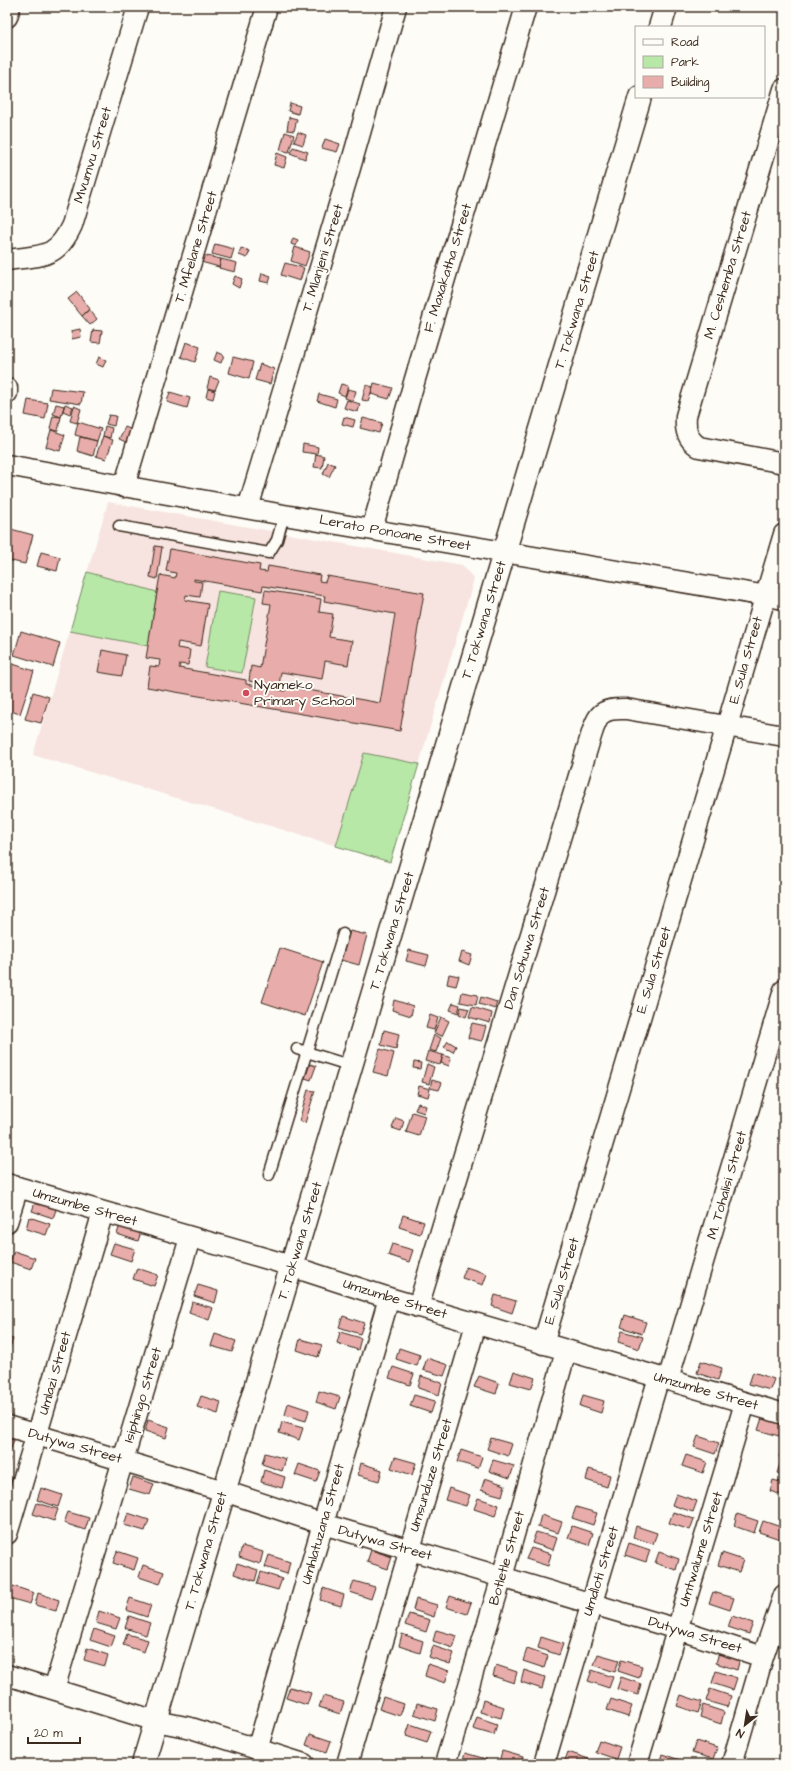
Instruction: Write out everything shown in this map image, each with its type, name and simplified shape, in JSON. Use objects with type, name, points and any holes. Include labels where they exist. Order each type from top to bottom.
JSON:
[{"type":"street","points":[[7,17],[10,7]]},
{"type":"street","name":"Mvumvu Street","points":[[7,260],[45,255],[55,251],[66,239],[72,225],[138,7]]},
{"type":"street","name":"T. Mfelane Street","points":[[124,487],[267,7]]},
{"type":"street","name":"T. Mlanjeni Street","points":[[248,508],[350,168],[396,7]]},
{"type":"street","name":"F. Maxakatha Street","points":[[372,528],[417,371],[526,7]]},
{"type":"street","points":[[660,26],[666,7]]},
{"type":"street","name":"M. Ceshemba Street","points":[[784,89],[686,416],[685,428],[693,443],[699,447],[784,463]]},
{"type":"street","name":"T. Tokwana Street","points":[[143,1764],[640,98]]},
{"type":"street","points":[[7,388],[7,393]]},
{"type":"street","name":"Lerato Ponoane Street","points":[[7,465],[124,487],[372,528],[774,598]]},
{"type":"street","name":"E. Sula Street","points":[[543,1344],[727,725],[774,598],[784,534]]},
{"type":"street","name":"Dan Sohuwa Street","points":[[418,1307],[595,722],[600,714],[605,710],[614,708],[648,712],[784,736]]},
{"type":"street","name":"M. Tohalisi Street","points":[[664,1379],[784,990]]},
{"type":"street","points":[[7,1222],[12,1186]]},
{"type":"street","name":"Umzumbe Street","points":[[12,1186],[292,1267],[418,1307],[784,1414]]},
{"type":"street","name":"Umlazi Street","points":[[7,1534],[103,1212]]},
{"type":"street","name":"Isiphingo Street","points":[[54,1689],[190,1238]]},
{"type":"street","name":"Umhlatuzana Street","points":[[257,1750],[389,1298]]},
{"type":"street","name":"Umsunduze Street","points":[[347,1764],[476,1324]]},
{"type":"street","name":"Botletle Street","points":[[445,1764],[502,1577],[566,1351]]},
{"type":"street","name":"Umdloti Street","points":[[544,1764],[591,1604],[664,1379]]},
{"type":"street","name":"Umtwalume Street","points":[[637,1764],[745,1403]]},
{"type":"street","name":"Dutywa Street","points":[[7,1426],[224,1491],[323,1524],[677,1629],[763,1657]]},
{"type":"street","points":[[732,1764],[763,1657],[784,1595]]},
{"type":"street","points":[[7,1675],[156,1720],[191,1728],[304,1764]]},
{"type":"lane","points":[[119,526],[269,553],[277,540],[284,514]]},
{"type":"lane","points":[[269,1175],[302,1051],[343,934]]},
{"type":"lane","points":[[302,1051],[352,1066]]},
{"type":"shaded area","name":"Nyameko Primary School","points":[[108,502],[462,565],[474,579],[390,862],[33,755]]},
{"type":"green space","points":[[87,572],[157,592],[148,646],[70,631]]},
{"type":"green space","points":[[218,591],[256,597],[242,673],[205,667]]},
{"type":"green space","points":[[364,753],[419,764],[390,862],[336,846]]},
{"type":"building","points":[[290,103],[300,106],[298,114],[288,111]]},
{"type":"building","points":[[289,117],[297,119],[294,131],[287,130]]},
{"type":"building","points":[[285,132],[294,135],[289,152],[280,150]]},
{"type":"building","points":[[298,132],[306,135],[303,145],[294,142]]},
{"type":"building","points":[[325,139],[340,144],[337,152],[322,148]]},
{"type":"building","points":[[293,147],[308,152],[305,159],[290,153]]},
{"type":"building","points":[[277,153],[287,157],[284,168],[274,165]]},
{"type":"building","points":[[293,238],[298,240],[296,246],[291,244]]},
{"type":"building","points":[[215,244],[234,249],[231,259],[212,254]]},
{"type":"building","points":[[295,247],[310,252],[305,266],[291,261]]},
{"type":"building","points":[[241,248],[250,251],[247,258],[239,255]]},
{"type":"building","points":[[202,255],[221,259],[219,267],[201,262]]},
{"type":"building","points":[[221,259],[237,263],[235,272],[219,268]]},
{"type":"building","points":[[285,263],[304,268],[300,281],[281,275]]},
{"type":"building","points":[[262,273],[271,276],[269,283],[260,281]]},
{"type":"building","points":[[235,276],[242,279],[239,288],[232,284]]},
{"type":"building","points":[[77,292],[90,309],[82,316],[68,299]]},
{"type":"building","points":[[89,309],[97,319],[90,325],[82,316]]},
{"type":"building","points":[[80,329],[81,337],[72,339],[71,331]]},
{"type":"building","points":[[93,330],[102,331],[100,343],[91,342]]},
{"type":"building","points":[[186,342],[200,347],[195,362],[181,357]]},
{"type":"building","points":[[217,352],[224,355],[221,363],[214,360]]},
{"type":"building","points":[[99,357],[106,360],[103,367],[96,364]]},
{"type":"building","points":[[233,357],[253,362],[249,379],[229,373]]},
{"type":"building","points":[[260,364],[274,369],[270,384],[255,380]]},
{"type":"building","points":[[210,377],[219,380],[215,390],[207,388]]},
{"type":"building","points":[[374,383],[393,388],[389,399],[371,394]]},
{"type":"building","points":[[341,384],[348,386],[345,396],[338,393]]},
{"type":"building","points":[[366,385],[373,387],[368,401],[362,400]]},
{"type":"building","points":[[51,388],[83,392],[81,404],[49,399]]},
{"type":"building","points":[[208,389],[215,391],[213,399],[206,397]]},
{"type":"building","points":[[348,389],[356,391],[353,401],[345,398]]},
{"type":"building","points":[[170,392],[190,398],[187,408],[167,402]]},
{"type":"building","points":[[319,394],[337,399],[335,407],[317,401]]},
{"type":"building","points":[[28,400],[48,403],[45,419],[25,415]]},
{"type":"building","points":[[347,400],[360,404],[358,412],[344,408]]},
{"type":"building","points":[[56,404],[64,406],[61,417],[53,414]]},
{"type":"building","points":[[65,404],[73,407],[70,414],[63,411]]},
{"type":"building","points":[[74,406],[81,409],[77,423],[70,421]]},
{"type":"building","points":[[109,415],[116,416],[114,426],[106,424]]},
{"type":"building","points":[[53,416],[61,417],[58,431],[50,429]]},
{"type":"building","points":[[344,417],[355,420],[353,427],[342,424]]},
{"type":"building","points":[[363,418],[382,423],[379,433],[360,428]]},
{"type":"building","points":[[78,422],[101,429],[97,441],[75,435]]},
{"type":"building","points":[[105,426],[112,428],[110,438],[103,436]]},
{"type":"building","points":[[125,427],[132,430],[126,442],[119,439]]},
{"type":"building","points":[[51,430],[65,435],[60,451],[46,447]]},
{"type":"building","points":[[103,436],[113,440],[106,459],[96,456]]},
{"type":"building","points":[[80,437],[97,441],[93,456],[77,451]]},
{"type":"building","points":[[303,444],[318,447],[317,454],[302,452]]},
{"type":"building","points":[[316,454],[324,456],[322,468],[314,467]]},
{"type":"building","points":[[328,462],[335,465],[329,477],[323,474]]},
{"type":"building","points":[[7,528],[33,535],[25,564],[7,560]]},
{"type":"building","points":[[155,546],[162,547],[157,579],[150,577]]},
{"type":"building","points":[[170,549],[260,565],[259,571],[267,572],[268,566],[320,575],[319,581],[325,582],[327,576],[424,593],[400,731],[147,687],[150,666],[159,667],[160,660],[146,658],[160,575],[175,578],[176,573],[166,571]],"holes":[[[194,579],[262,591],[263,586],[325,596],[324,601],[395,614],[380,703],[286,686],[285,691],[246,684],[246,680],[179,668],[180,664],[188,665],[190,650],[177,648],[178,642],[201,646],[208,604],[185,600],[186,595],[200,597],[202,582],[194,581]]]},
{"type":"building","points":[[41,552],[60,557],[57,571],[37,566]]},
{"type":"building","points":[[265,590],[321,599],[319,612],[333,614],[329,637],[352,641],[348,665],[325,661],[322,679],[281,672],[279,686],[249,681],[251,666],[260,668],[271,604],[263,603]]},
{"type":"building","points":[[21,631],[60,643],[53,667],[14,655]]},
{"type":"building","points":[[102,650],[126,655],[122,676],[98,672]]},
{"type":"building","points":[[7,662],[34,671],[20,714],[7,710]]},
{"type":"building","points":[[33,692],[49,697],[41,723],[25,719]]},
{"type":"building","points":[[350,931],[367,935],[359,965],[341,960]]},
{"type":"building","points":[[280,948],[323,962],[305,1016],[262,1002]]},
{"type":"building","points":[[409,950],[429,955],[426,966],[406,961]]},
{"type":"building","points":[[462,952],[472,955],[469,965],[459,961]]},
{"type":"building","points":[[449,974],[459,976],[456,986],[447,984]]},
{"type":"building","points":[[462,992],[478,995],[476,1005],[460,1002]]},
{"type":"building","points":[[481,997],[497,1002],[495,1009],[479,1004]]},
{"type":"building","points":[[394,1000],[413,1006],[411,1016],[392,1010]]},
{"type":"building","points":[[453,1003],[460,1005],[458,1013],[450,1010]]},
{"type":"building","points":[[461,1007],[469,1009],[466,1017],[459,1014]]},
{"type":"building","points":[[472,1007],[492,1013],[490,1023],[469,1017]]},
{"type":"building","points":[[430,1015],[438,1018],[434,1030],[426,1028]]},
{"type":"building","points":[[441,1017],[449,1021],[442,1036],[434,1033]]},
{"type":"building","points":[[472,1023],[486,1026],[482,1041],[468,1038]]},
{"type":"building","points":[[384,1030],[399,1034],[396,1049],[381,1045]]},
{"type":"building","points":[[434,1035],[441,1038],[436,1052],[429,1050]]},
{"type":"building","points":[[448,1041],[456,1046],[453,1052],[444,1047]]},
{"type":"building","points":[[380,1049],[394,1053],[388,1076],[373,1072]]},
{"type":"building","points":[[428,1051],[443,1055],[440,1065],[425,1061]]},
{"type":"building","points":[[443,1055],[451,1058],[449,1066],[441,1063]]},
{"type":"building","points":[[414,1062],[421,1063],[420,1069],[413,1068]]},
{"type":"building","points":[[310,1064],[316,1066],[311,1080],[305,1078]]},
{"type":"building","points":[[427,1064],[434,1067],[429,1084],[422,1082]]},
{"type":"building","points":[[432,1080],[442,1083],[439,1090],[430,1088]]},
{"type":"building","points":[[419,1086],[430,1089],[428,1097],[417,1094]]},
{"type":"building","points":[[308,1090],[315,1091],[305,1123],[299,1121]]},
{"type":"building","points":[[418,1103],[426,1106],[424,1113],[415,1110]]},
{"type":"building","points":[[412,1112],[425,1116],[419,1136],[406,1132]]},
{"type":"building","points":[[396,1118],[404,1121],[401,1131],[392,1128]]},
{"type":"building","points":[[36,1200],[57,1207],[53,1218],[32,1211]]},
{"type":"building","points":[[403,1215],[424,1222],[420,1234],[399,1227]]},
{"type":"building","points":[[29,1217],[50,1224],[46,1235],[26,1229]]},
{"type":"building","points":[[121,1222],[142,1229],[138,1241],[117,1234]]},
{"type":"building","points":[[114,1243],[135,1249],[131,1261],[110,1254]]},
{"type":"building","points":[[392,1244],[413,1250],[409,1262],[388,1255]]},
{"type":"building","points":[[14,1251],[35,1258],[31,1269],[10,1262]]},
{"type":"building","points":[[466,1267],[487,1274],[483,1285],[462,1278]]},
{"type":"building","points":[[137,1268],[158,1275],[154,1286],[133,1279]]},
{"type":"building","points":[[198,1285],[218,1291],[215,1303],[194,1296]]},
{"type":"building","points":[[495,1295],[516,1301],[512,1313],[492,1306]]},
{"type":"building","points":[[192,1302],[213,1308],[209,1320],[189,1313]]},
{"type":"building","points":[[625,1315],[646,1322],[642,1334],[621,1327]]},
{"type":"building","points":[[343,1316],[364,1323],[360,1334],[339,1327]]},
{"type":"building","points":[[622,1331],[643,1337],[639,1349],[618,1342]]},
{"type":"building","points":[[340,1332],[361,1338],[358,1350],[337,1343]]},
{"type":"building","points":[[215,1334],[236,1341],[232,1352],[211,1346]]},
{"type":"building","points":[[7,1337],[13,1339],[9,1350],[7,1350]]},
{"type":"building","points":[[300,1339],[322,1345],[318,1357],[297,1350]]},
{"type":"building","points":[[399,1348],[420,1355],[417,1366],[396,1359]]},
{"type":"building","points":[[427,1358],[448,1365],[444,1376],[423,1370]]},
{"type":"building","points":[[701,1361],[722,1368],[718,1380],[697,1373]]},
{"type":"building","points":[[393,1367],[414,1374],[410,1385],[389,1378]]},
{"type":"building","points":[[514,1371],[535,1378],[531,1389],[510,1383]]},
{"type":"building","points":[[753,1372],[774,1379],[770,1390],[749,1384]]},
{"type":"building","points":[[421,1376],[442,1383],[439,1395],[418,1388]]},
{"type":"building","points":[[479,1376],[499,1383],[496,1394],[474,1387]]},
{"type":"building","points":[[319,1391],[340,1397],[336,1409],[316,1402]]},
{"type":"building","points":[[414,1395],[435,1401],[431,1413],[410,1406]]},
{"type":"building","points":[[583,1395],[604,1401],[601,1413],[580,1406]]},
{"type":"building","points":[[201,1396],[221,1402],[218,1414],[197,1407]]},
{"type":"building","points":[[288,1403],[309,1410],[306,1421],[285,1415]]},
{"type":"building","points":[[762,1418],[783,1425],[779,1436],[758,1430]]},
{"type":"building","points":[[148,1420],[169,1427],[166,1438],[145,1431]]},
{"type":"building","points":[[282,1422],[303,1428],[299,1440],[279,1433]]},
{"type":"building","points":[[698,1436],[719,1443],[715,1454],[694,1447]]},
{"type":"building","points":[[7,1438],[14,1440],[10,1451],[7,1450]]},
{"type":"building","points":[[491,1438],[512,1444],[508,1456],[487,1449]]},
{"type":"building","points":[[783,1445],[784,1446],[784,1458],[779,1457]]},
{"type":"building","points":[[461,1450],[482,1457],[478,1468],[457,1462]]},
{"type":"building","points":[[265,1453],[286,1459],[282,1471],[262,1464]]},
{"type":"building","points":[[686,1455],[707,1462],[703,1473],[682,1466]]},
{"type":"building","points":[[7,1457],[10,1458],[7,1468]]},
{"type":"building","points":[[395,1457],[416,1463],[412,1475],[391,1468]]},
{"type":"building","points":[[493,1460],[514,1466],[510,1478],[489,1471]]},
{"type":"building","points":[[781,1461],[784,1462],[784,1475],[777,1473]]},
{"type":"building","points":[[361,1463],[382,1470],[379,1481],[358,1475]]},
{"type":"building","points":[[299,1464],[320,1471],[316,1482],[295,1475]]},
{"type":"building","points":[[589,1469],[610,1475],[607,1487],[586,1480]]},
{"type":"building","points":[[264,1470],[285,1477],[282,1488],[261,1482]]},
{"type":"building","points":[[133,1477],[154,1484],[150,1495],[129,1489]]},
{"type":"building","points":[[485,1478],[505,1485],[502,1496],[481,1490]]},
{"type":"building","points":[[773,1480],[784,1483],[784,1496],[770,1491]]},
{"type":"building","points":[[41,1488],[62,1495],[58,1507],[37,1500]]},
{"type":"building","points":[[449,1488],[470,1495],[466,1506],[445,1500]]},
{"type":"building","points":[[676,1494],[697,1501],[693,1512],[672,1505]]},
{"type":"building","points":[[478,1498],[499,1505],[495,1516],[474,1509]]},
{"type":"building","points":[[37,1503],[58,1509],[54,1521],[33,1514]]},
{"type":"building","points":[[576,1507],[597,1513],[593,1525],[572,1518]]},
{"type":"building","points":[[68,1512],[89,1518],[85,1530],[64,1523]]},
{"type":"building","points":[[673,1512],[694,1519],[690,1530],[669,1523]]},
{"type":"building","points":[[128,1513],[149,1520],[145,1531],[124,1525]]},
{"type":"building","points":[[737,1514],[758,1521],[754,1533],[734,1526]]},
{"type":"building","points":[[541,1515],[562,1522],[558,1533],[538,1527]]},
{"type":"building","points":[[763,1521],[784,1528],[780,1539],[759,1532]]},
{"type":"building","points":[[572,1526],[593,1533],[589,1545],[568,1538]]},
{"type":"building","points":[[636,1526],[657,1533],[653,1544],[633,1537]]},
{"type":"building","points":[[536,1532],[557,1538],[553,1550],[532,1543]]},
{"type":"building","points":[[629,1543],[650,1550],[646,1562],[625,1555]]},
{"type":"building","points":[[242,1546],[263,1552],[260,1564],[239,1557]]},
{"type":"building","points":[[531,1548],[551,1554],[548,1566],[526,1559]]},
{"type":"building","points":[[371,1550],[392,1557],[388,1569],[367,1562]]},
{"type":"building","points":[[117,1551],[138,1558],[134,1570],[113,1563]]},
{"type":"building","points":[[659,1552],[679,1559],[676,1570],[655,1563]]},
{"type":"building","points":[[722,1553],[743,1560],[739,1572],[718,1565]]},
{"type":"building","points":[[269,1555],[290,1562],[287,1574],[265,1567]]},
{"type":"building","points":[[237,1563],[258,1570],[255,1581],[234,1574]]},
{"type":"building","points":[[143,1565],[164,1572],[160,1584],[139,1577]]},
{"type":"building","points":[[261,1572],[282,1579],[278,1590],[257,1584]]},
{"type":"building","points":[[354,1581],[375,1587],[371,1599],[350,1592]]},
{"type":"building","points":[[13,1586],[34,1593],[30,1604],[9,1598]]},
{"type":"building","points":[[323,1588],[344,1595],[341,1606],[320,1600]]},
{"type":"building","points":[[713,1592],[734,1598],[730,1610],[709,1603]]},
{"type":"building","points":[[38,1593],[59,1600],[56,1611],[35,1605]]},
{"type":"building","points":[[450,1596],[471,1603],[467,1614],[446,1607]]},
{"type":"building","points":[[130,1598],[151,1605],[147,1617],[126,1610]]},
{"type":"building","points":[[416,1599],[437,1605],[434,1617],[413,1610]]},
{"type":"building","points":[[99,1611],[120,1618],[116,1629],[96,1623]]},
{"type":"building","points":[[409,1614],[430,1620],[426,1632],[405,1625]]},
{"type":"building","points":[[129,1616],[150,1623],[146,1635],[125,1628]]},
{"type":"building","points":[[732,1616],[753,1623],[749,1634],[728,1627]]},
{"type":"building","points":[[94,1629],[115,1636],[111,1647],[90,1640]]},
{"type":"building","points":[[436,1630],[457,1636],[453,1648],[433,1641]]},
{"type":"building","points":[[127,1634],[148,1640],[144,1652],[123,1645]]},
{"type":"building","points":[[402,1634],[423,1641],[420,1653],[399,1646]]},
{"type":"building","points":[[541,1637],[563,1644],[559,1655],[538,1648]]},
{"type":"building","points":[[433,1646],[454,1653],[450,1664],[429,1657]]},
{"type":"building","points":[[87,1648],[108,1655],[105,1666],[84,1660]]},
{"type":"building","points":[[527,1649],[548,1656],[544,1668],[523,1661]]},
{"type":"building","points":[[719,1652],[740,1658],[737,1670],[716,1663]]},
{"type":"building","points":[[598,1654],[619,1660],[615,1672],[594,1665]]},
{"type":"building","points":[[621,1660],[642,1666],[639,1678],[618,1671]]},
{"type":"building","points":[[428,1664],[449,1671],[445,1683],[425,1676]]},
{"type":"building","points":[[496,1665],[517,1672],[514,1683],[493,1676]]},
{"type":"building","points":[[524,1670],[545,1677],[542,1689],[521,1682]]},
{"type":"building","points":[[592,1670],[613,1677],[609,1688],[588,1681]]},
{"type":"building","points":[[716,1671],[737,1678],[733,1690],[712,1683]]},
{"type":"building","points":[[621,1677],[641,1684],[638,1695],[617,1689]]},
{"type":"building","points":[[290,1687],[311,1693],[307,1705],[286,1698]]},
{"type":"building","points":[[710,1689],[731,1696],[727,1707],[706,1701]]},
{"type":"building","points":[[681,1695],[702,1702],[698,1713],[677,1706]]},
{"type":"building","points":[[323,1696],[344,1702],[340,1714],[319,1707]]},
{"type":"building","points":[[383,1697],[404,1704],[400,1716],[379,1709]]},
{"type":"building","points":[[611,1699],[632,1706],[628,1717],[607,1710]]},
{"type":"building","points":[[483,1700],[504,1707],[501,1718],[480,1712]]},
{"type":"building","points":[[417,1703],[438,1709],[435,1721],[414,1714]]},
{"type":"building","points":[[703,1705],[724,1712],[721,1724],[700,1717]]},
{"type":"building","points":[[477,1717],[497,1724],[494,1735],[473,1729]]},
{"type":"building","points":[[410,1724],[431,1731],[427,1743],[406,1736]]},
{"type":"building","points":[[310,1734],[331,1741],[327,1752],[306,1745]]},
{"type":"building","points":[[599,1740],[620,1747],[616,1759],[595,1752]]},
{"type":"building","points":[[696,1741],[717,1748],[713,1759],[692,1753]]},
{"type":"building","points":[[502,1751],[523,1757],[521,1764],[504,1764],[499,1762]]},
{"type":"building","points":[[568,1752],[589,1759],[587,1764],[564,1763]]},
{"type":"building","points":[[465,1753],[486,1759],[485,1764],[462,1764]]},
{"type":"building","points":[[662,1754],[683,1761],[682,1764],[659,1764]]},
{"type":"place","name":"Nyameko Primary School","points":[[246,693]]}]
